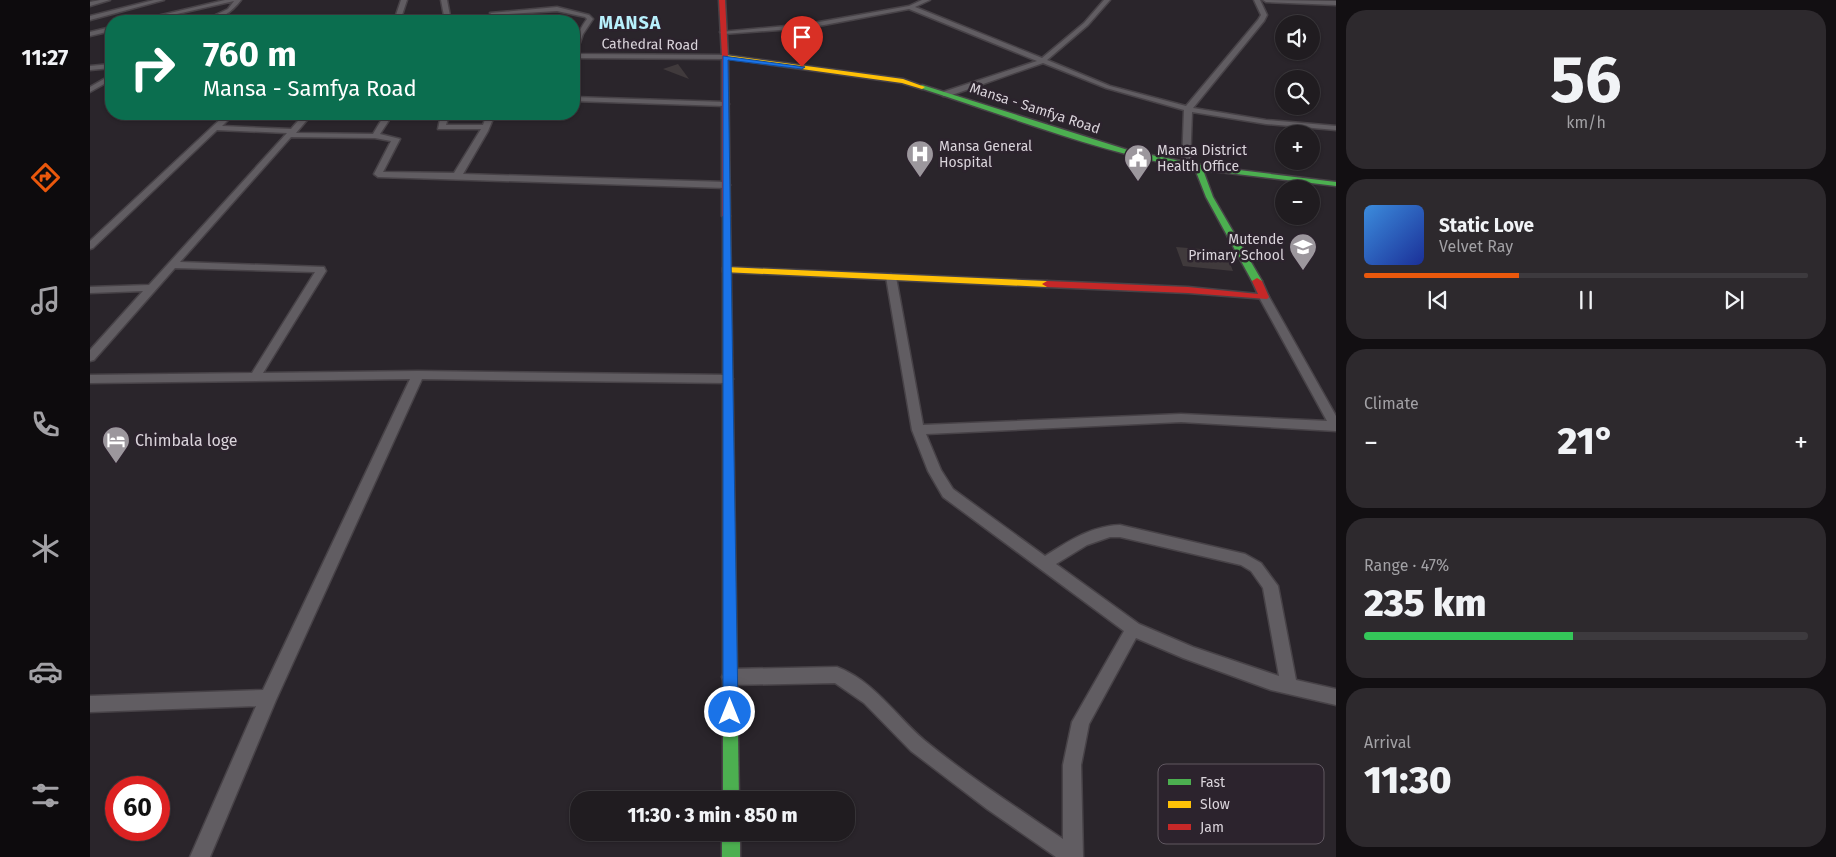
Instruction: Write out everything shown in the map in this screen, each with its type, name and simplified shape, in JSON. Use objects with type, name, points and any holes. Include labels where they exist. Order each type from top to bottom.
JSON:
[{"type":"main road","points":[[722,0],[725,58],[731,791]]},
{"type":"main road","name":"Mansa - Samfya Road","points":[[725,58],[884,78],[946,94],[1079,139],[1130,153],[1198,167],[1336,184]]},
{"type":"main road","points":[[726,270],[1188,290],[1264,297],[1248,261],[1203,186],[1198,167]]},
{"type":"main road","points":[[731,841],[731,857]]},
{"type":"street","points":[[90,4],[107,0]]},
{"type":"street","points":[[90,18],[157,0]]},
{"type":"street","points":[[166,15],[234,0]]},
{"type":"street","points":[[219,15],[230,10],[238,0]]},
{"type":"street","points":[[399,15],[404,0]]},
{"type":"street","points":[[444,0],[447,15]]},
{"type":"street","points":[[723,32],[808,26],[910,7],[927,0]]},
{"type":"street","points":[[946,94],[1042,61],[1086,24],[1107,0]]},
{"type":"street","points":[[1186,165],[1188,109],[1261,20],[1264,15],[1256,0]]},
{"type":"street","points":[[1266,0],[1336,4]]},
{"type":"street","points":[[910,7],[1108,87],[1188,109],[1266,122],[1336,128]]},
{"type":"street","points":[[493,15],[492,10],[557,9],[587,16],[590,19],[580,34]]},
{"type":"street","points":[[90,34],[105,30]]},
{"type":"street","name":"Cathedral Road","points":[[580,54],[725,58]]},
{"type":"street","points":[[90,68],[105,67]]},
{"type":"street","points":[[90,90],[105,81]]},
{"type":"street","points":[[580,99],[724,104]]},
{"type":"street","points":[[90,246],[224,120]]},
{"type":"street","points":[[90,357],[303,120]]},
{"type":"street","points":[[375,136],[385,120]]},
{"type":"street","points":[[443,120],[440,127],[486,127]]},
{"type":"street","points":[[457,176],[489,120]]},
{"type":"street","points":[[216,128],[375,136],[397,140],[378,174],[726,185]]},
{"type":"street","points":[[171,265],[320,269],[321,271],[255,377]]},
{"type":"street","points":[[891,277],[918,430],[935,471],[948,493],[1047,563],[1133,629],[1189,653],[1289,686],[1336,697]]},
{"type":"street","points":[[90,290],[151,288]]},
{"type":"street","points":[[1264,297],[1336,426]]},
{"type":"street","points":[[200,857],[268,698],[418,375]]},
{"type":"street","points":[[90,379],[418,375],[727,380]]},
{"type":"street","points":[[918,430],[1182,418],[1336,426]]},
{"type":"street","points":[[1047,563],[1095,533],[1106,530],[1120,531],[1244,560],[1256,567],[1270,586],[1289,686]]},
{"type":"street","points":[[1073,857],[1072,765],[1082,722],[1133,629]]},
{"type":"street","points":[[730,676],[837,675],[849,681],[866,694],[915,744],[954,775],[1073,857]]},
{"type":"street","points":[[90,704],[268,698]]},
{"type":"building","points":[[678,64],[689,79],[663,69]]},
{"type":"building","points":[[1176,247],[1225,251],[1233,271],[1183,266]]},
{"type":"traffic: fast","points":[[922,87],[1077,138],[1154,159],[1206,168],[1336,184]]},
{"type":"traffic: fast","points":[[1198,167],[1209,197],[1257,281]]},
{"type":"traffic: fast","points":[[726,216],[731,791]]},
{"type":"traffic: fast","points":[[731,841],[731,857]]},
{"type":"traffic: slow","points":[[725,57],[903,81],[922,87]]},
{"type":"traffic: slow","points":[[726,270],[1047,284]]},
{"type":"traffic: jam","points":[[722,0],[725,57],[726,216]]},
{"type":"traffic: jam","points":[[1047,284],[1188,290],[1264,297],[1257,281]]},
{"type":"place","name":"Mansa General Hospital","points":[[920,178]]},
{"type":"place","name":"Mansa District Health Office","points":[[1138,182]]},
{"type":"place","name":"Mutende Primary School","points":[[1303,271]]},
{"type":"place","name":"Chimbala loge","points":[[116,464]]},
{"type":"district","name":"MANSA","points":[[630,23]]},
{"type":"route","points":[[730,712],[725,58],[802,67]]}]
